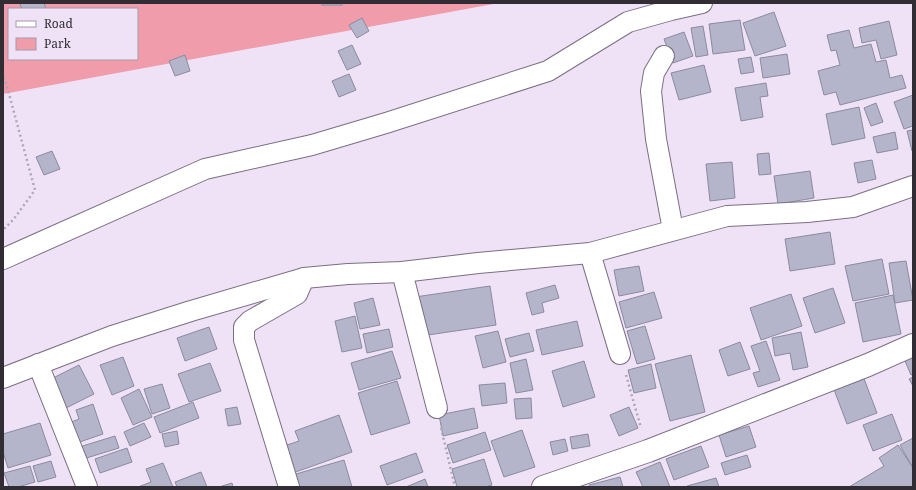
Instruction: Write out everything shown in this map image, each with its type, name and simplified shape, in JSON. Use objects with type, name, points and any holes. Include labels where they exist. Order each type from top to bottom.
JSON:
[{"type":"main road","points":[[543,487],[648,451],[868,365],[913,345]]},
{"type":"street","points":[[3,259],[205,169],[312,145],[548,71],[628,22],[702,3]]},
{"type":"street","points":[[664,56],[654,73],[651,92],[656,138],[673,230]]},
{"type":"street","points":[[3,378],[112,336],[177,315],[304,278],[348,274],[402,272],[478,263],[590,253],[727,216],[807,212],[853,207],[913,186]]},
{"type":"street","points":[[590,253],[620,354]]},
{"type":"street","points":[[402,272],[437,408]]},
{"type":"street","points":[[289,487],[244,340],[244,327],[250,321],[297,294],[304,278]]},
{"type":"street","points":[[38,364],[87,487]]},
{"type":"path","points":[[3,78],[6,78],[35,190],[14,220],[3,230]]},
{"type":"path","points":[[620,354],[648,451]]},
{"type":"path","points":[[437,408],[455,487]]},
{"type":"green space","points":[[3,3],[499,3],[3,94]]},
{"type":"building","points":[[44,3],[46,8],[22,8],[20,4]]},
{"type":"building","points":[[322,3],[342,3],[342,5],[322,5]]},
{"type":"building","points":[[774,12],[786,46],[755,56],[743,23]]},
{"type":"building","points":[[362,18],[369,31],[357,38],[349,25]]},
{"type":"building","points":[[740,20],[745,50],[713,54],[709,24]]},
{"type":"building","points":[[889,21],[897,55],[881,59],[876,40],[862,43],[859,28]]},
{"type":"building","points":[[703,26],[708,55],[696,57],[691,28]]},
{"type":"building","points":[[849,30],[854,48],[871,44],[876,62],[886,60],[890,78],[902,75],[906,88],[840,105],[836,92],[824,95],[818,71],[840,65],[836,50],[831,51],[827,35]]},
{"type":"building","points":[[684,32],[693,56],[673,63],[664,39]]},
{"type":"building","points":[[352,45],[361,64],[347,70],[338,51]]},
{"type":"building","points":[[787,54],[790,74],[763,78],[760,58]]},
{"type":"building","points":[[185,55],[190,71],[175,76],[169,61]]},
{"type":"building","points":[[751,57],[754,72],[741,74],[738,59]]},
{"type":"building","points":[[704,65],[711,92],[679,100],[671,73]]},
{"type":"building","points":[[349,74],[356,90],[339,97],[332,81]]},
{"type":"building","points":[[766,83],[768,96],[760,97],[763,117],[741,121],[735,88]]},
{"type":"building","points":[[913,95],[913,126],[904,129],[894,102]]},
{"type":"building","points":[[876,103],[883,122],[871,126],[864,108]]},
{"type":"building","points":[[859,107],[865,138],[832,145],[826,114]]},
{"type":"building","points":[[913,130],[913,151],[912,151],[907,131]]},
{"type":"building","points":[[895,132],[898,149],[877,153],[873,137]]},
{"type":"building","points":[[52,151],[60,169],[44,175],[36,157]]},
{"type":"building","points":[[769,153],[771,174],[759,175],[757,154]]},
{"type":"building","points":[[872,160],[876,179],[858,183],[854,163]]},
{"type":"building","points":[[732,162],[735,198],[710,201],[706,164]]},
{"type":"building","points":[[810,171],[814,198],[778,204],[774,176]]},
{"type":"building","points":[[830,232],[835,264],[790,271],[785,239]]},
{"type":"building","points":[[882,259],[889,294],[853,301],[845,266]]},
{"type":"building","points":[[906,261],[913,300],[895,303],[889,263]]},
{"type":"building","points":[[639,266],[644,291],[619,296],[614,270]]},
{"type":"building","points":[[555,285],[559,298],[542,303],[544,312],[532,315],[526,293]]},
{"type":"building","points":[[490,286],[496,325],[421,336],[415,297]]},
{"type":"building","points":[[833,288],[845,323],[815,333],[803,298]]},
{"type":"building","points":[[654,292],[662,318],[626,328],[619,302]]},
{"type":"building","points":[[791,294],[802,326],[761,340],[750,308]]},
{"type":"building","points":[[893,295],[901,334],[863,342],[855,303]]},
{"type":"building","points":[[373,298],[380,325],[360,329],[354,303]]},
{"type":"building","points":[[355,316],[362,348],[342,352],[335,321]]},
{"type":"building","points":[[577,321],[583,346],[542,355],[536,330]]},
{"type":"building","points":[[645,326],[655,359],[637,364],[627,331]]},
{"type":"building","points":[[209,327],[217,349],[185,361],[177,338]]},
{"type":"building","points":[[389,329],[393,347],[367,353],[363,334]]},
{"type":"building","points":[[498,331],[506,362],[483,368],[475,336]]},
{"type":"building","points":[[801,332],[808,367],[793,370],[790,353],[775,356],[772,338]]},
{"type":"building","points":[[529,333],[534,351],[510,357],[505,339]]},
{"type":"building","points":[[766,341],[780,380],[758,387],[753,373],[760,371],[751,346]]},
{"type":"building","points":[[740,342],[750,369],[728,376],[719,350]]},
{"type":"building","points":[[392,351],[401,378],[359,390],[351,363]]},
{"type":"building","points":[[691,355],[705,412],[670,421],[655,364]]},
{"type":"building","points":[[123,357],[134,386],[112,395],[100,365]]},
{"type":"building","points":[[913,357],[913,374],[911,375],[905,361]]},
{"type":"building","points":[[526,359],[533,390],[516,393],[510,363]]},
{"type":"building","points":[[584,361],[595,397],[563,407],[552,371]]},
{"type":"building","points":[[210,363],[221,391],[189,402],[178,374]]},
{"type":"building","points":[[651,364],[656,388],[634,393],[628,370]]},
{"type":"building","points":[[79,365],[94,394],[64,409],[49,380]]},
{"type":"building","points":[[863,376],[877,413],[847,424],[833,387]]},
{"type":"building","points":[[913,377],[913,386],[909,379]]},
{"type":"building","points":[[397,381],[410,423],[371,435],[358,393]]},
{"type":"building","points":[[505,383],[507,403],[482,406],[479,385]]},
{"type":"building","points":[[162,384],[170,408],[152,414],[144,389]]},
{"type":"building","points":[[139,389],[152,417],[133,425],[121,398]]},
{"type":"building","points":[[531,398],[532,418],[516,419],[514,399]]},
{"type":"building","points":[[193,402],[199,418],[160,433],[154,417]]},
{"type":"building","points":[[93,404],[103,434],[74,444],[66,424],[79,419],[76,410]]},
{"type":"building","points":[[237,407],[241,424],[228,426],[225,409]]},
{"type":"building","points":[[629,407],[638,428],[619,436],[610,415]]},
{"type":"building","points":[[474,408],[478,428],[443,436],[439,415]]},
{"type":"building","points":[[892,414],[902,440],[873,451],[863,425]]},
{"type":"building","points":[[339,415],[352,452],[290,474],[281,447],[299,441],[295,431]]},
{"type":"building","points":[[40,423],[51,455],[8,468],[3,452],[3,434]]},
{"type":"building","points":[[144,423],[151,437],[130,446],[124,432]]},
{"type":"building","points":[[749,426],[756,447],[726,457],[719,435]]},
{"type":"building","points":[[522,430],[535,467],[504,477],[491,441]]},
{"type":"building","points":[[177,431],[179,444],[165,447],[162,434]]},
{"type":"building","points":[[485,432],[491,450],[453,463],[447,445]]},
{"type":"building","points":[[588,434],[590,446],[572,449],[570,437]]},
{"type":"building","points":[[115,436],[119,448],[80,460],[76,448]]},
{"type":"building","points":[[913,438],[913,468],[900,445]]},
{"type":"building","points":[[565,439],[568,451],[553,455],[550,442]]},
{"type":"building","points":[[898,445],[913,468],[913,487],[849,487],[884,466],[879,458]]},
{"type":"building","points":[[701,446],[709,467],[674,480],[666,459]]},
{"type":"building","points":[[127,448],[132,462],[100,473],[95,459]]},
{"type":"building","points":[[416,453],[423,472],[387,485],[380,466]]},
{"type":"building","points":[[747,455],[751,467],[725,475],[721,463]]},
{"type":"building","points":[[484,459],[492,485],[485,487],[457,487],[452,469]]},
{"type":"building","points":[[344,460],[352,487],[292,487],[289,476]]},
{"type":"building","points":[[51,461],[56,477],[38,482],[33,466]]},
{"type":"building","points":[[660,462],[670,487],[643,487],[636,472]]},
{"type":"building","points":[[163,463],[173,487],[138,487],[151,482],[146,469]]},
{"type":"building","points":[[30,466],[35,482],[18,487],[9,487],[4,473]]},
{"type":"building","points":[[201,472],[207,487],[177,487],[175,482]]},
{"type":"building","points":[[620,477],[623,487],[590,487],[589,485]]},
{"type":"building","points":[[716,478],[719,487],[687,487],[687,486]]},
{"type":"building","points":[[425,479],[428,487],[406,487]]},
{"type":"building","points":[[232,483],[233,487],[219,487]]}]
